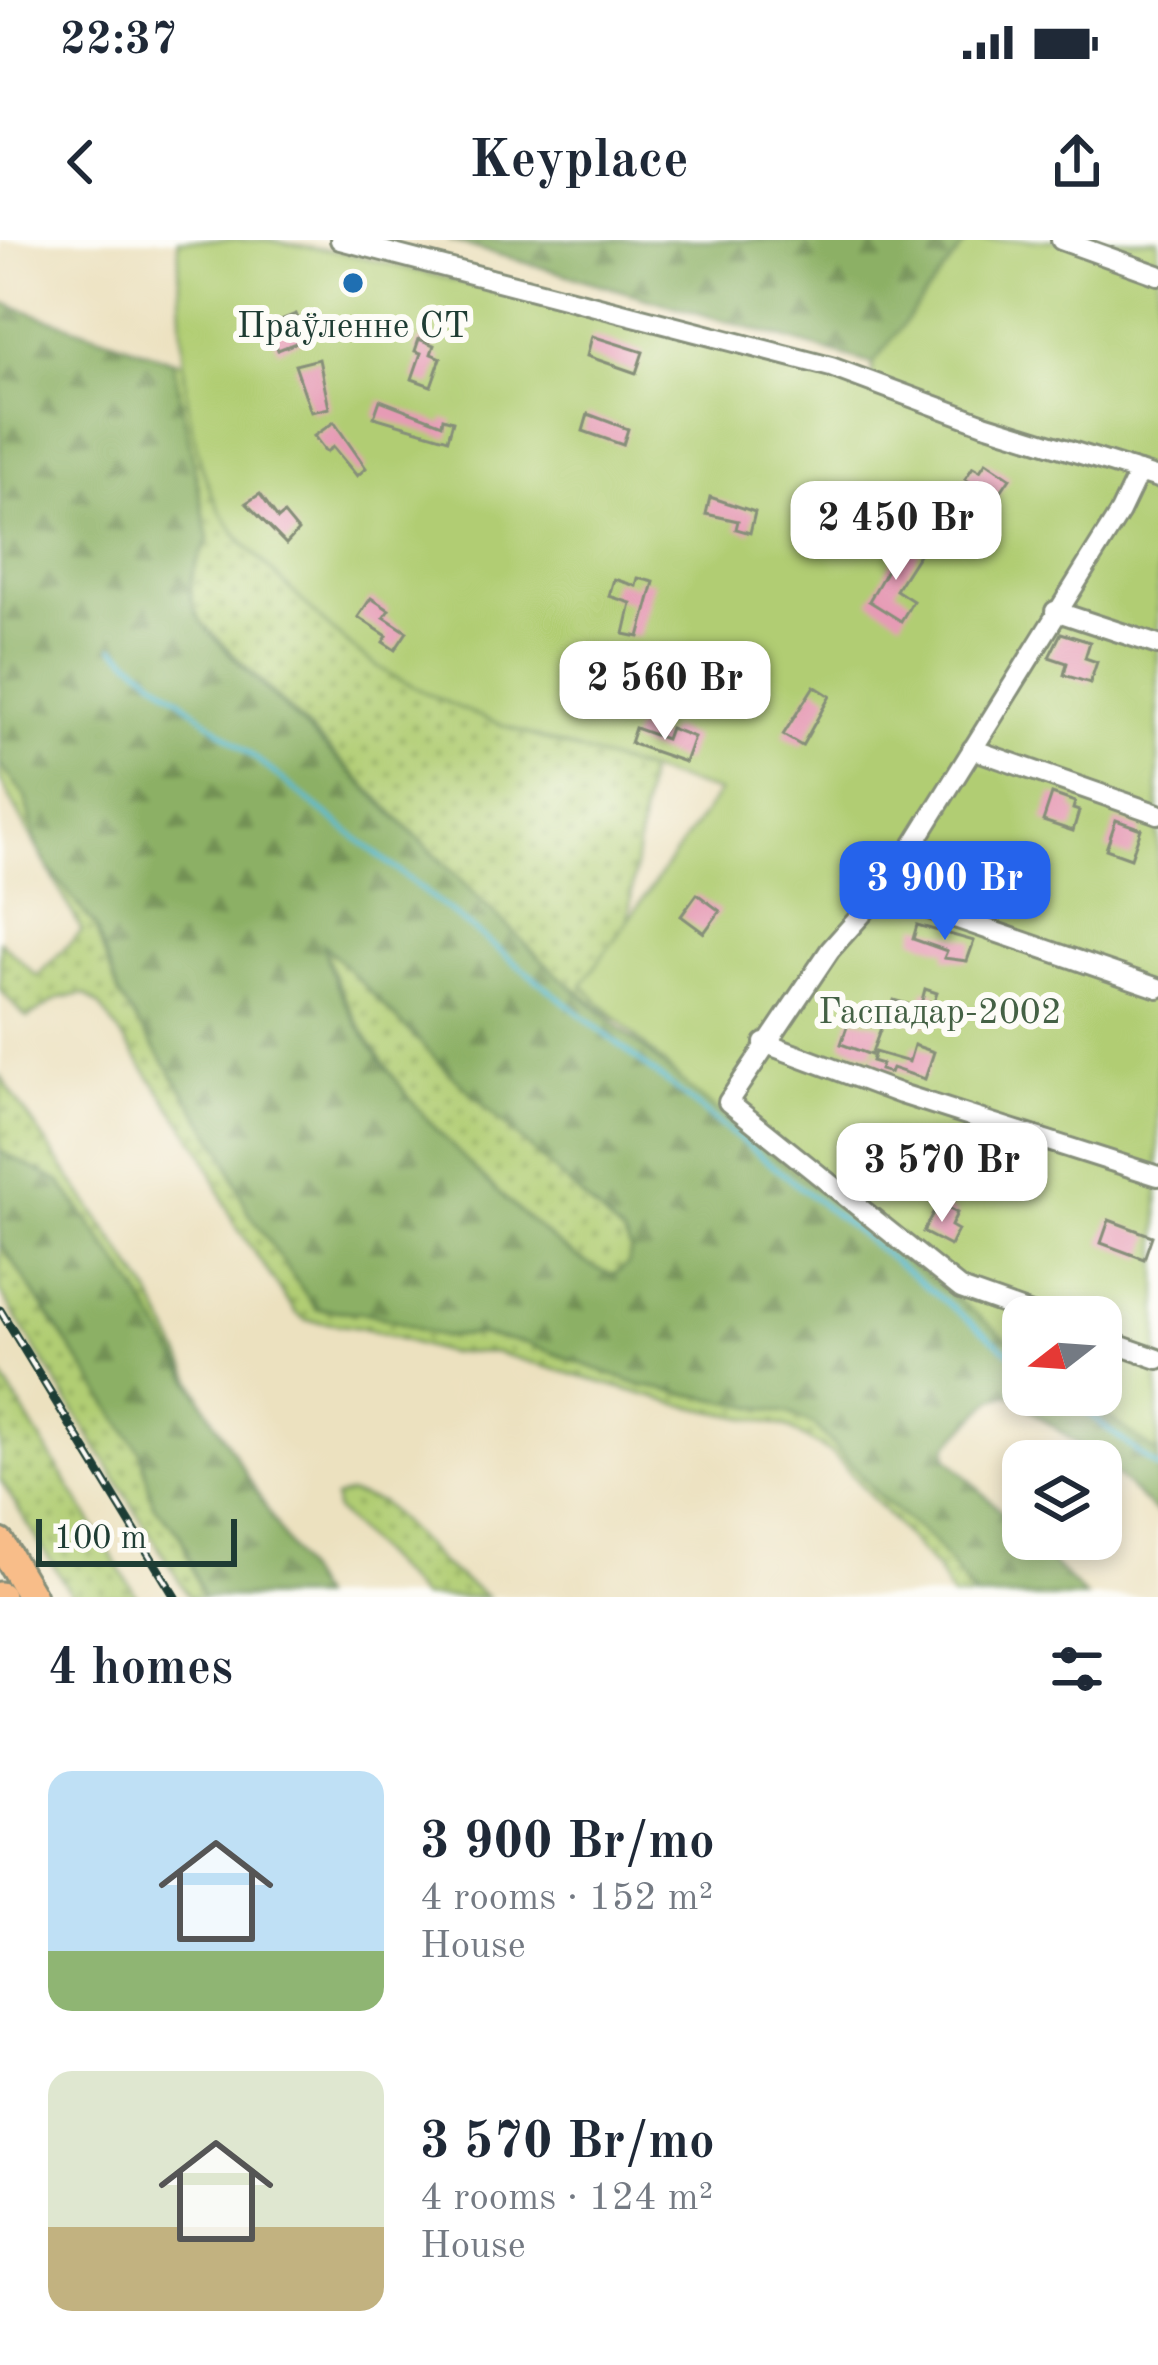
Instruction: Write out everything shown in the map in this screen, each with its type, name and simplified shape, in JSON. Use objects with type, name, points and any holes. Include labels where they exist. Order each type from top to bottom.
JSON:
[{"type":"highway","points":[[0,1543],[32,1597]]},
{"type":"street","points":[[340,240],[831,367],[984,424],[1148,475],[1055,610],[889,884],[830,950],[728,1102],[962,1289],[1002,1303]]},
{"type":"street","points":[[1061,240],[1158,275]]},
{"type":"street","points":[[1055,610],[1158,645]]},
{"type":"street","points":[[972,749],[1158,814]]},
{"type":"street","points":[[889,884],[920,906],[1158,988]]},
{"type":"street","points":[[764,1043],[901,1094],[1158,1176]]},
{"type":"street","points":[[1122,1346],[1158,1359]]},
{"type":"green space","name":"Гаспадар-2002","points":[[178,240],[266,240],[342,252],[871,384],[873,364],[968,240],[1158,240],[1158,1454],[1108,1416],[1122,1416],[1122,1296],[1002,1296],[1002,1334],[691,1090],[582,985],[719,792],[475,715],[368,660],[255,554],[219,508],[193,433],[184,369]]},
{"type":"green space","points":[[448,240],[968,240],[873,364]]},
{"type":"green space","points":[[0,302],[173,361],[209,540],[197,562],[191,597],[204,626],[555,973],[706,1102],[1002,1335],[1002,1396],[993,1399],[947,1446],[947,1457],[1002,1512],[1002,1560],[1049,1560],[1086,1597],[975,1597],[934,1542],[882,1499],[816,1426],[789,1413],[640,1385],[526,1343],[478,1334],[443,1337],[368,1313],[316,1309],[247,1210],[223,1151],[119,995],[95,926],[37,847],[26,797],[0,763]],"holes":[[[323,944],[450,1073],[624,1236],[631,1249],[628,1264],[615,1274],[567,1250],[506,1199],[447,1141],[382,1061],[337,985]]]},
{"type":"green space","points":[[173,361],[184,363],[202,456],[228,520],[241,541],[316,614],[396,678],[461,708],[648,770],[615,1019],[555,973],[199,620],[189,598]]},
{"type":"green space","points":[[0,763],[26,797],[48,866],[95,926],[108,966],[223,1151],[243,1201],[316,1309],[368,1313],[443,1337],[478,1334],[527,1343],[640,1385],[789,1413],[816,1426],[882,1499],[934,1542],[975,1597],[952,1597],[937,1570],[834,1455],[785,1426],[677,1404],[494,1352],[447,1353],[367,1329],[306,1320],[296,1313],[234,1223],[202,1151],[100,1006],[85,994],[59,998],[27,1018],[0,990],[0,941],[37,976],[82,931],[0,779]]},
{"type":"green space","points":[[322,942],[450,1073],[624,1236],[631,1249],[629,1264],[615,1274],[567,1250],[446,1140],[369,1041]]},
{"type":"green space","points":[[0,1076],[149,1291],[201,1397],[132,1282],[60,1182],[0,1151]]},
{"type":"green space","points":[[0,1151],[60,1182],[132,1282],[319,1597],[203,1597],[180,1534],[153,1504],[141,1453],[0,1242]]},
{"type":"green space","points":[[0,1243],[141,1453],[153,1504],[180,1534],[203,1597],[189,1597],[0,1291]]},
{"type":"green space","points":[[0,1373],[137,1597],[73,1597],[0,1479]]},
{"type":"green space","points":[[1039,1416],[1108,1416],[1158,1454],[1158,1514],[1122,1481],[1122,1440],[1072,1440]]},
{"type":"green space","points":[[349,1493],[381,1502],[444,1566],[487,1597],[421,1597],[336,1510],[335,1498]]},
{"type":"building","points":[[296,314],[306,339],[278,350],[268,325]]},
{"type":"building","points":[[592,336],[643,352],[636,373],[587,356]]},
{"type":"building","points":[[419,339],[434,345],[431,354],[441,358],[431,386],[412,379],[421,353],[415,351]]},
{"type":"building","points":[[319,359],[329,408],[311,412],[295,365]]},
{"type":"building","points":[[380,400],[442,424],[443,418],[453,421],[448,439],[374,417]]},
{"type":"building","points":[[588,414],[628,429],[623,445],[583,431]]},
{"type":"building","points":[[334,422],[366,468],[357,476],[333,447],[326,452],[314,436]]},
{"type":"building","points":[[986,462],[1010,478],[995,500],[965,479],[973,467],[980,471]]},
{"type":"building","points":[[260,494],[278,519],[284,514],[298,531],[286,544],[246,503]]},
{"type":"building","points":[[710,497],[755,512],[750,533],[736,529],[738,521],[706,514]]},
{"type":"building","points":[[903,542],[921,551],[896,590],[913,601],[901,621],[869,601]]},
{"type":"building","points":[[638,578],[654,582],[639,637],[624,634],[631,603],[609,596],[614,579],[636,586]]},
{"type":"building","points":[[371,598],[389,610],[384,617],[407,632],[395,650],[383,642],[387,636],[358,617]]},
{"type":"building","points":[[1061,633],[1090,642],[1085,658],[1097,662],[1090,683],[1064,675],[1067,663],[1049,657]]},
{"type":"building","points":[[814,686],[830,696],[802,746],[783,735]]},
{"type":"building","points":[[635,728],[666,739],[670,728],[694,737],[685,762],[630,743]]},
{"type":"building","points":[[1052,794],[1075,802],[1073,809],[1079,811],[1073,831],[1043,821]]},
{"type":"building","points":[[1116,820],[1141,829],[1131,858],[1106,849]]},
{"type":"building","points":[[697,894],[720,911],[704,933],[681,916]]},
{"type":"building","points":[[917,925],[974,941],[967,961],[944,958],[947,951],[913,939]]},
{"type":"building","points":[[925,989],[937,993],[926,1026],[889,1014],[894,1000],[920,1008]]},
{"type":"building","points":[[850,1018],[882,1025],[871,1055],[841,1044]]},
{"type":"building","points":[[914,1045],[934,1052],[925,1079],[892,1068],[890,1073],[880,1070],[882,1064],[872,1061],[875,1052],[909,1062]]},
{"type":"building","points":[[938,1203],[957,1213],[951,1226],[958,1230],[950,1246],[923,1232]]},
{"type":"building","points":[[1109,1220],[1152,1236],[1144,1259],[1101,1243]]},
{"type":"waterway","points":[[114,647],[1002,1346]]},
{"type":"waterway","points":[[1091,1416],[1158,1468]]},
{"type":"railway","points":[[0,1310],[175,1597]]},
{"type":"place","name":"Праўленне СТ","points":[[353,283]]}]
